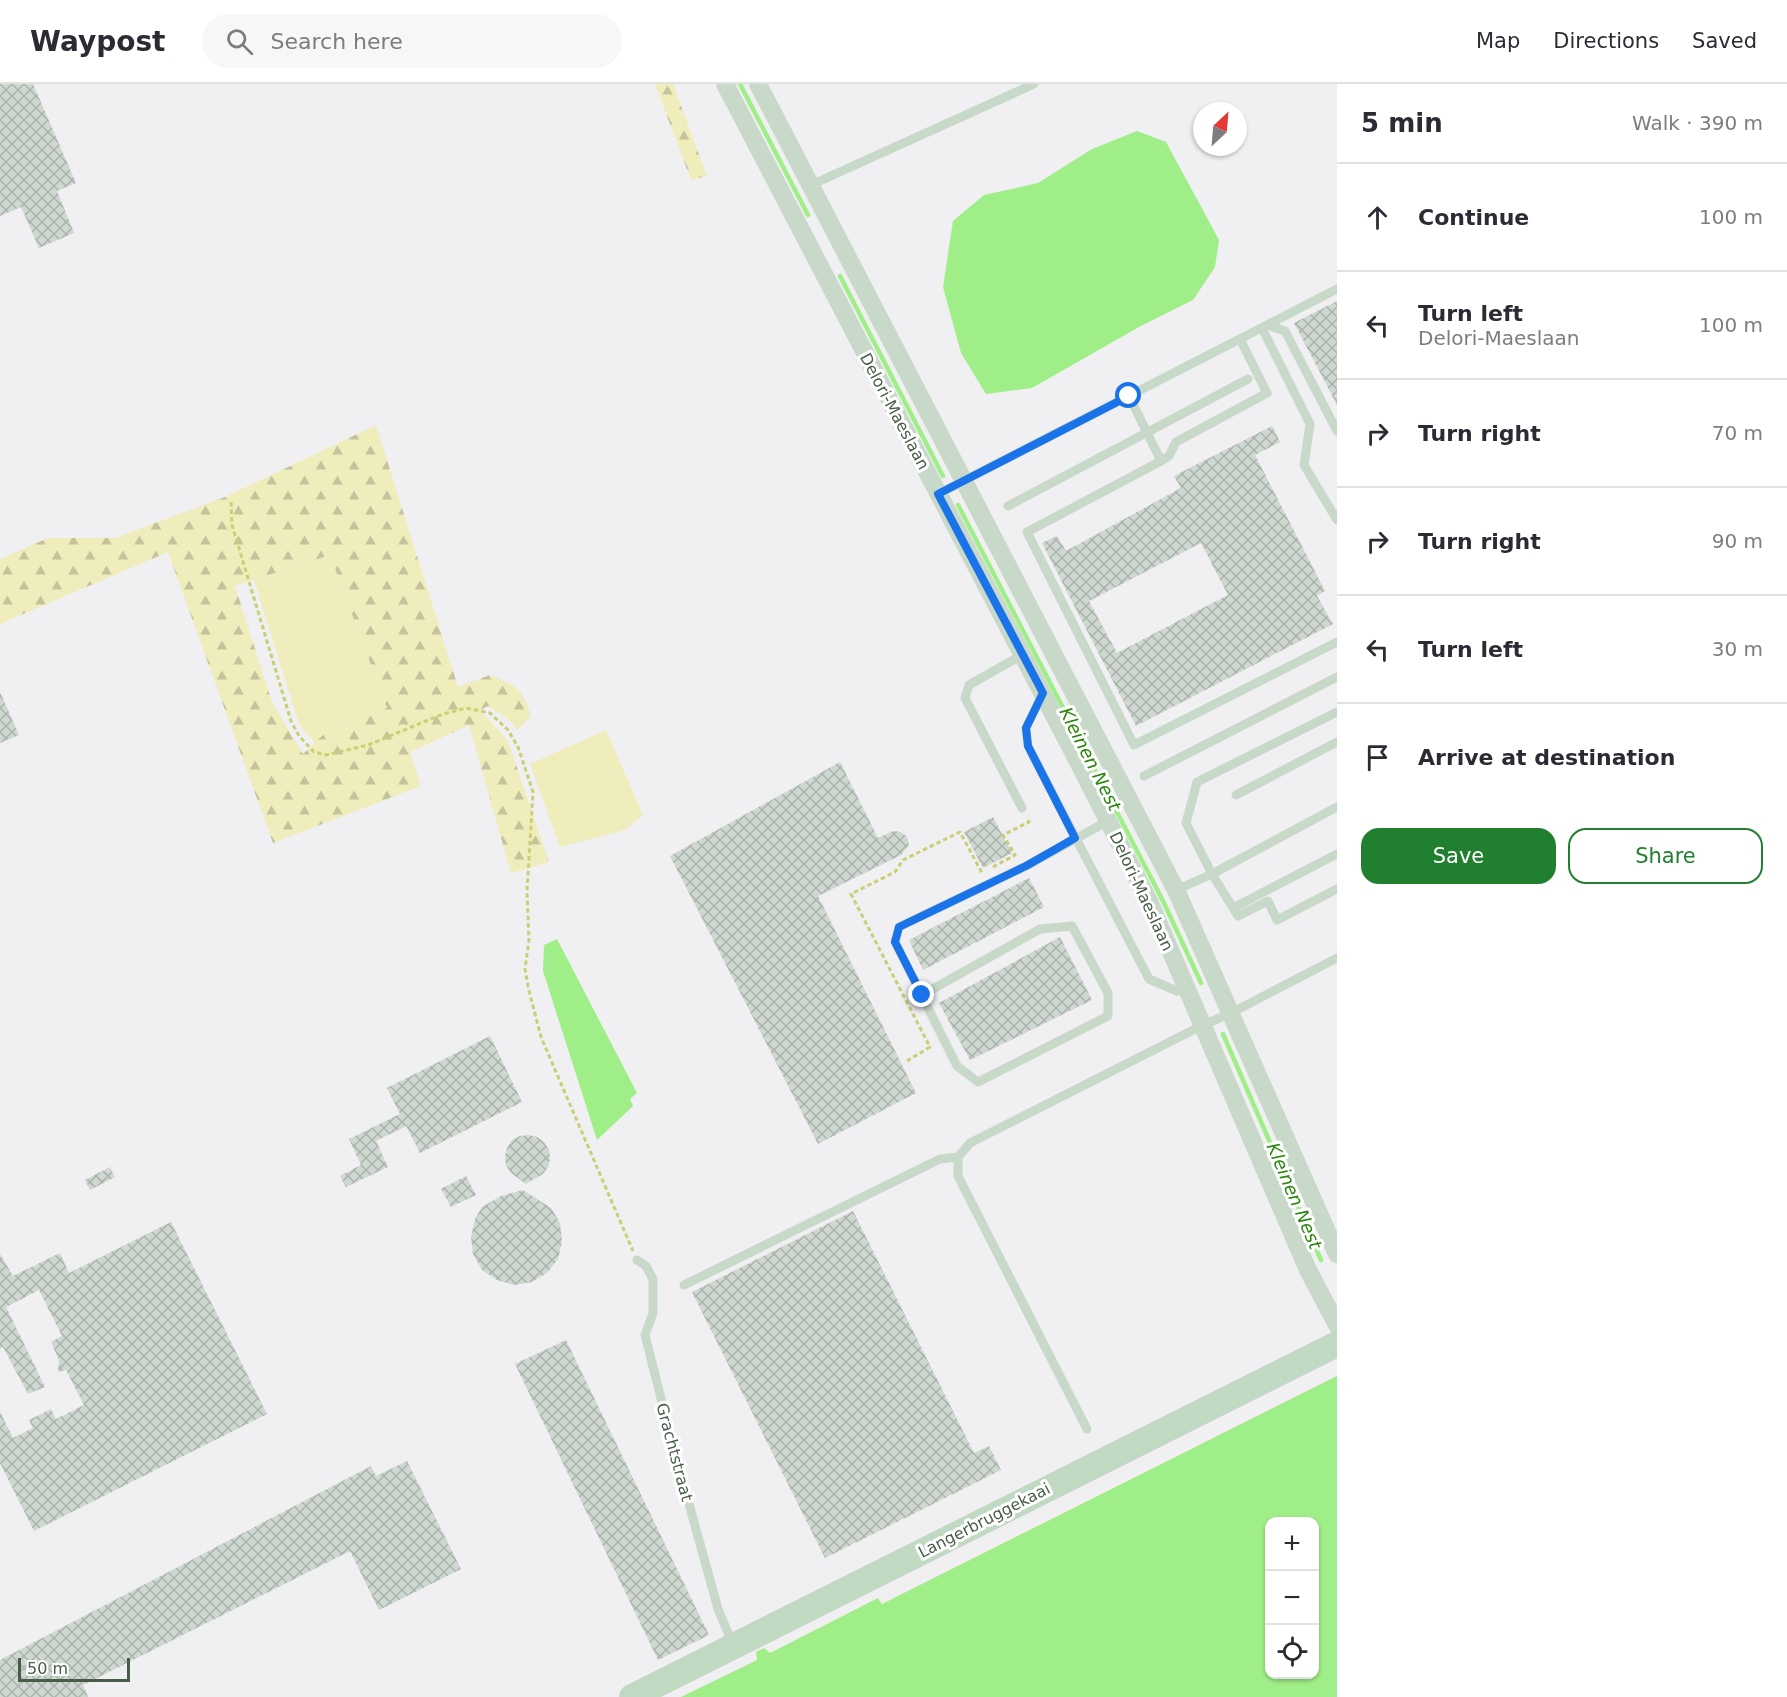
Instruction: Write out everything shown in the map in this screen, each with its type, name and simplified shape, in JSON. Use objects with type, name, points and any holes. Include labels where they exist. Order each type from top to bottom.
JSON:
[{"type":"main road","name":"Langerbruggekaai","points":[[632,1697],[1337,1344]]},
{"type":"street","name":"Delori-Maeslaan","points":[[725,84],[1149,901],[1308,1270],[1337,1325]]},
{"type":"street","name":"Delori-Maeslaan","points":[[758,84],[1176,890],[1337,1254]]},
{"type":"lane","points":[[811,185],[1034,84]]},
{"type":"lane","points":[[938,494],[1337,289]]},
{"type":"lane","points":[[1265,326],[1285,331],[1337,431]]},
{"type":"lane","points":[[1265,326],[1310,424],[1305,465],[1337,520]]},
{"type":"lane","points":[[1240,339],[1268,393],[1176,442],[1169,456],[1161,461],[1027,532],[1134,745],[1337,642]]},
{"type":"lane","points":[[1008,506],[1248,379]]},
{"type":"lane","points":[[1129,396],[1161,461]]},
{"type":"lane","points":[[1022,655],[969,685],[965,698],[1022,808]]},
{"type":"lane","points":[[1144,777],[1337,677]]},
{"type":"lane","points":[[1043,693],[1026,728],[1028,746],[1149,979],[1177,991],[1187,989]]},
{"type":"lane","points":[[1337,712],[1197,782],[1186,823],[1212,874],[1238,916],[1268,901],[1277,920],[1337,890]]},
{"type":"lane","points":[[1236,795],[1337,742]]},
{"type":"lane","points":[[1176,890],[1212,874],[1337,807]]},
{"type":"lane","points":[[922,995],[1040,929],[1072,926],[1108,993],[1108,1016],[978,1082],[957,1066],[895,942],[899,927],[1026,866],[1108,821]]},
{"type":"lane","points":[[1233,908],[1337,854]]},
{"type":"lane","points":[[1087,1429],[958,1176],[958,1157],[970,1143],[1337,958]]},
{"type":"lane","points":[[684,1285],[940,1158],[958,1157]]},
{"type":"lane","name":"Grachtstraat","points":[[637,1260],[646,1266],[653,1279],[653,1313],[645,1335],[718,1609],[734,1646]]},
{"type":"path","points":[[231,502],[232,525],[291,721],[298,736],[314,752],[326,755],[344,752],[368,745],[443,714],[466,708],[490,713],[508,730],[518,747],[533,792],[527,891],[529,940],[525,969],[529,991],[541,1037],[637,1260]]},
{"type":"green space","points":[[655,84],[673,84],[707,176],[691,180]]},
{"type":"green space","points":[[376,425],[458,687],[490,675],[517,689],[528,707],[531,716],[517,730],[507,718],[488,706],[480,710],[508,741],[549,862],[511,873],[469,725],[410,752],[421,786],[273,843],[168,552],[0,624],[0,559],[48,538],[115,538],[225,497]],"holes":[[[330,555],[387,708],[324,734],[303,754],[272,702],[235,586]]]},
{"type":"green space","points":[[330,555],[387,708],[324,734],[315,743],[299,724],[254,580]]},
{"type":"green space","points":[[606,730],[643,815],[625,830],[560,847],[530,764]]},
{"type":"shaded area","points":[[1137,131],[1166,142],[1219,240],[1215,267],[1193,300],[1139,327],[1032,388],[986,394],[961,353],[943,287],[953,221],[984,195],[1038,183],[1092,149]]},
{"type":"shaded area","points":[[557,939],[637,1093],[630,1099],[633,1106],[597,1140],[543,971],[544,945]]},
{"type":"shaded area","points":[[1337,1376],[1337,1697],[681,1697],[757,1660],[756,1652],[764,1648],[770,1653],[878,1598],[882,1604]]},
{"type":"building","points":[[0,84],[33,84],[76,183],[57,191],[74,233],[39,248],[21,207],[0,216]]},
{"type":"building","points":[[1337,301],[1337,405],[1294,323]]},
{"type":"building","points":[[1272,426],[1280,442],[1255,455],[1325,591],[1317,596],[1333,624],[1136,726],[1042,543],[1057,536],[1066,551],[1181,488],[1174,476]],"holes":[[[1201,543],[1228,595],[1117,653],[1089,601]]]},
{"type":"building","points":[[0,692],[19,735],[0,743]]},
{"type":"building","points":[[840,762],[878,838],[893,831],[901,832],[907,837],[909,845],[901,855],[818,896],[916,1093],[818,1144],[670,856]]},
{"type":"building","points":[[993,817],[1012,853],[983,868],[964,832]]},
{"type":"building","points":[[1029,878],[1044,907],[923,970],[909,940]]},
{"type":"building","points":[[1060,937],[1092,1000],[970,1060],[939,1003]]},
{"type":"building","points":[[490,1036],[522,1102],[420,1153],[406,1126],[376,1141],[388,1167],[346,1187],[340,1176],[361,1165],[349,1139],[400,1114],[387,1088]]},
{"type":"building","points":[[529,1135],[544,1142],[549,1150],[550,1159],[543,1174],[526,1184],[511,1173],[506,1165],[505,1156],[512,1140]]},
{"type":"building","points":[[110,1167],[115,1177],[90,1190],[85,1180]]},
{"type":"building","points":[[466,1176],[476,1195],[451,1207],[441,1189]]},
{"type":"building","points":[[523,1190],[551,1208],[560,1223],[562,1241],[558,1259],[547,1273],[532,1282],[514,1285],[497,1280],[482,1270],[473,1254],[471,1237],[475,1219],[482,1207],[501,1196]]},
{"type":"building","points":[[853,1211],[974,1453],[989,1446],[1001,1470],[825,1558],[692,1292]]},
{"type":"building","points":[[171,1222],[267,1414],[34,1531],[0,1463],[0,1412],[13,1438],[33,1428],[29,1420],[51,1409],[56,1419],[84,1405],[66,1370],[58,1372],[59,1360],[51,1342],[62,1336],[39,1290],[6,1307],[45,1387],[28,1394],[3,1347],[0,1349],[0,1254],[13,1276],[60,1253],[69,1273]]},
{"type":"building","points":[[566,1340],[709,1635],[658,1660],[515,1364]]},
{"type":"building","points":[[407,1461],[461,1569],[379,1610],[350,1551],[83,1685],[88,1697],[0,1697],[0,1660],[371,1466],[376,1476]]},
{"type":"waterway","name":"Kleinen Nest","points":[[740,84],[808,215]]},
{"type":"waterway","name":"Kleinen Nest","points":[[840,276],[943,476]]},
{"type":"waterway","name":"Kleinen Nest","points":[[958,505],[1164,903],[1201,983]]},
{"type":"waterway","name":"Kleinen Nest","points":[[1223,1034],[1321,1260]]},
{"type":"route","points":[[922,995],[895,942],[899,927],[1026,866],[1075,838],[1028,746],[1026,728],[1043,693],[938,494],[1129,396]]}]
